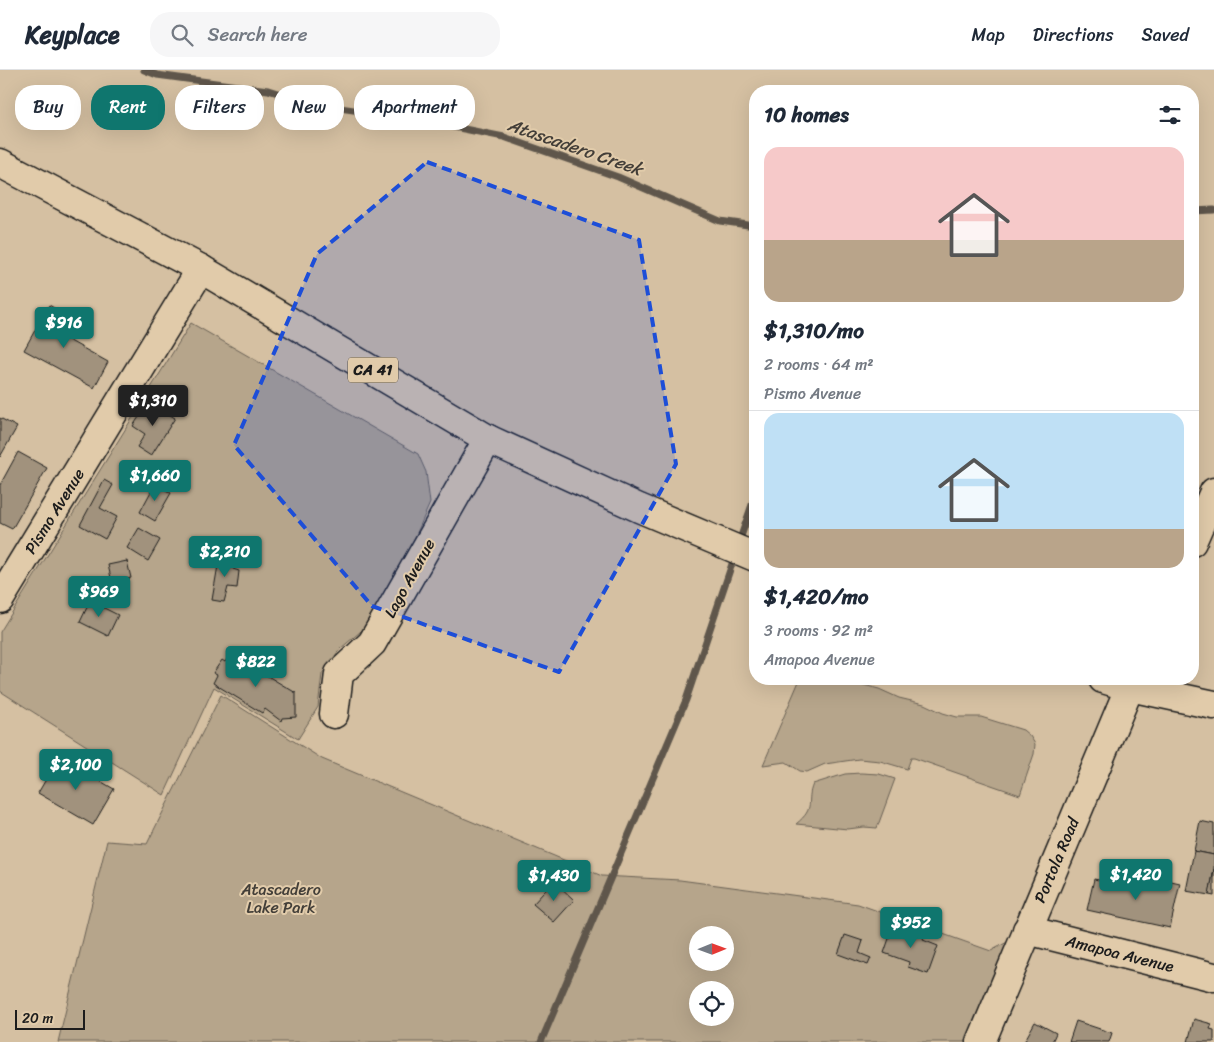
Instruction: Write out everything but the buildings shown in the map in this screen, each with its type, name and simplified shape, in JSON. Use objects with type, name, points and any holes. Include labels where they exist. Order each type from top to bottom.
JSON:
[{"type":"street","name":"CA 41","points":[[0,163],[201,268],[488,439],[639,508],[749,554]]},
{"type":"street","name":"Pismo Avenue","points":[[3,585],[201,268]]},
{"type":"street","name":"Lago Avenue","points":[[334,714],[339,674],[372,643],[488,439]]},
{"type":"street","points":[[1199,526],[1214,492]]},
{"type":"street","name":"Portola Road","points":[[981,1042],[1131,685]]},
{"type":"street","points":[[1139,685],[1214,705]]},
{"type":"street","name":"Amapoa Avenue","points":[[1027,930],[1214,977]]},
{"type":"highlighted area","points":[[427,162],[639,240],[676,464],[559,672],[372,606],[234,445],[317,254]]},
{"type":"green space","points":[[191,323],[418,454],[426,472],[430,503],[388,599],[374,620],[340,649],[322,674],[318,707],[298,739],[214,687],[164,795],[0,691],[0,632]]},
{"type":"green space","points":[[797,685],[864,685],[879,689],[899,698],[924,704],[957,717],[981,717],[1023,730],[1035,744],[1034,754],[1020,795],[914,758],[911,758],[907,769],[880,761],[859,759],[825,764],[807,772],[800,771],[786,762],[763,765]]},
{"type":"green space","name":"Atascadero Lake Park","points":[[221,695],[322,759],[602,876],[680,880],[858,904],[991,951],[1027,931],[983,1042],[58,1042],[107,841],[147,844]]},
{"type":"green space","points":[[845,774],[879,774],[895,779],[877,828],[848,829],[796,824],[808,809],[813,784]]},
{"type":"waterway","name":"Atascadero Creek","points":[[144,70],[157,75],[268,90],[313,104],[414,119],[504,137],[618,177],[720,221],[749,225]]},
{"type":"waterway","name":"Atascadero Creek","points":[[1199,211],[1214,210]]},
{"type":"waterway","points":[[738,545],[749,513]]},
{"type":"waterway","points":[[541,1042],[686,700],[735,555]]}]
